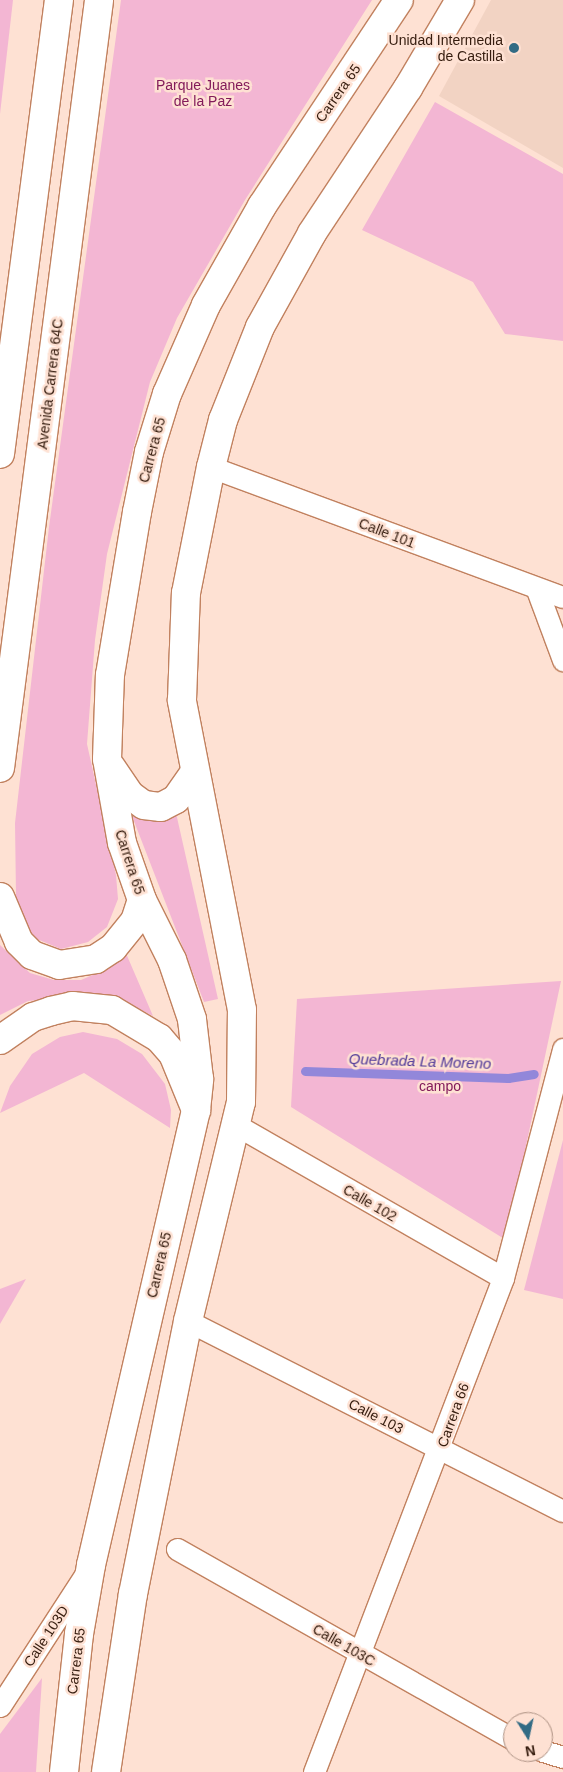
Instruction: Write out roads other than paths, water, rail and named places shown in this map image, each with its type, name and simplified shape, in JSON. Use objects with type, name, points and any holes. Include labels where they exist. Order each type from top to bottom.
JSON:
[{"type":"main road","points":[[0,454],[59,0]]},
{"type":"main road","name":"Avenida Carrera 64C","points":[[0,768],[99,0]]},
{"type":"main road","name":"Carrera 65","points":[[64,1772],[79,1634],[91,1565],[196,1110],[199,1079],[192,1019],[172,960],[142,900],[122,843],[107,759],[110,674],[137,512],[149,452],[182,353],[262,206],[399,0]]},
{"type":"main road","points":[[106,1772],[132,1594],[188,1322],[238,1126],[243,1076],[242,1010],[193,775],[182,700],[183,621],[211,467],[223,420],[260,327],[312,233],[408,88],[460,0]]},
{"type":"main road","points":[[107,759],[130,795],[144,805],[161,807],[176,799],[193,775]]},
{"type":"main road","points":[[0,897],[19,942],[32,955],[59,965],[96,958],[113,948],[135,921],[142,900]]},
{"type":"main road","points":[[0,1040],[33,1017],[51,1011],[72,1006],[112,1010],[159,1038],[173,1054],[196,1110]]},
{"type":"street","name":"Calle 101","points":[[211,467],[537,590],[563,597]]},
{"type":"street","points":[[537,590],[563,660]]},
{"type":"street","name":"Carrera 66","points":[[314,1772],[358,1653],[440,1449],[503,1278],[563,1049]]},
{"type":"street","name":"Calle 102","points":[[238,1126],[503,1278]]},
{"type":"street","name":"Calle 103","points":[[188,1322],[563,1511]]},
{"type":"street","name":"Calle 103C","points":[[177,1549],[503,1734]]},
{"type":"street","name":"Calle 103D","points":[[0,1706],[91,1565]]},
{"type":"waterway","name":"Quebrada La Moreno","points":[[305,1071],[508,1078],[534,1074]]},
{"type":"place","name":"Unidad Intermedia de Castilla","points":[[514,48]]},
{"type":"park label","name":"Parque Juanes de la Paz","points":[[203,94]]},
{"type":"park label","name":"campo","points":[[440,1086]]}]
